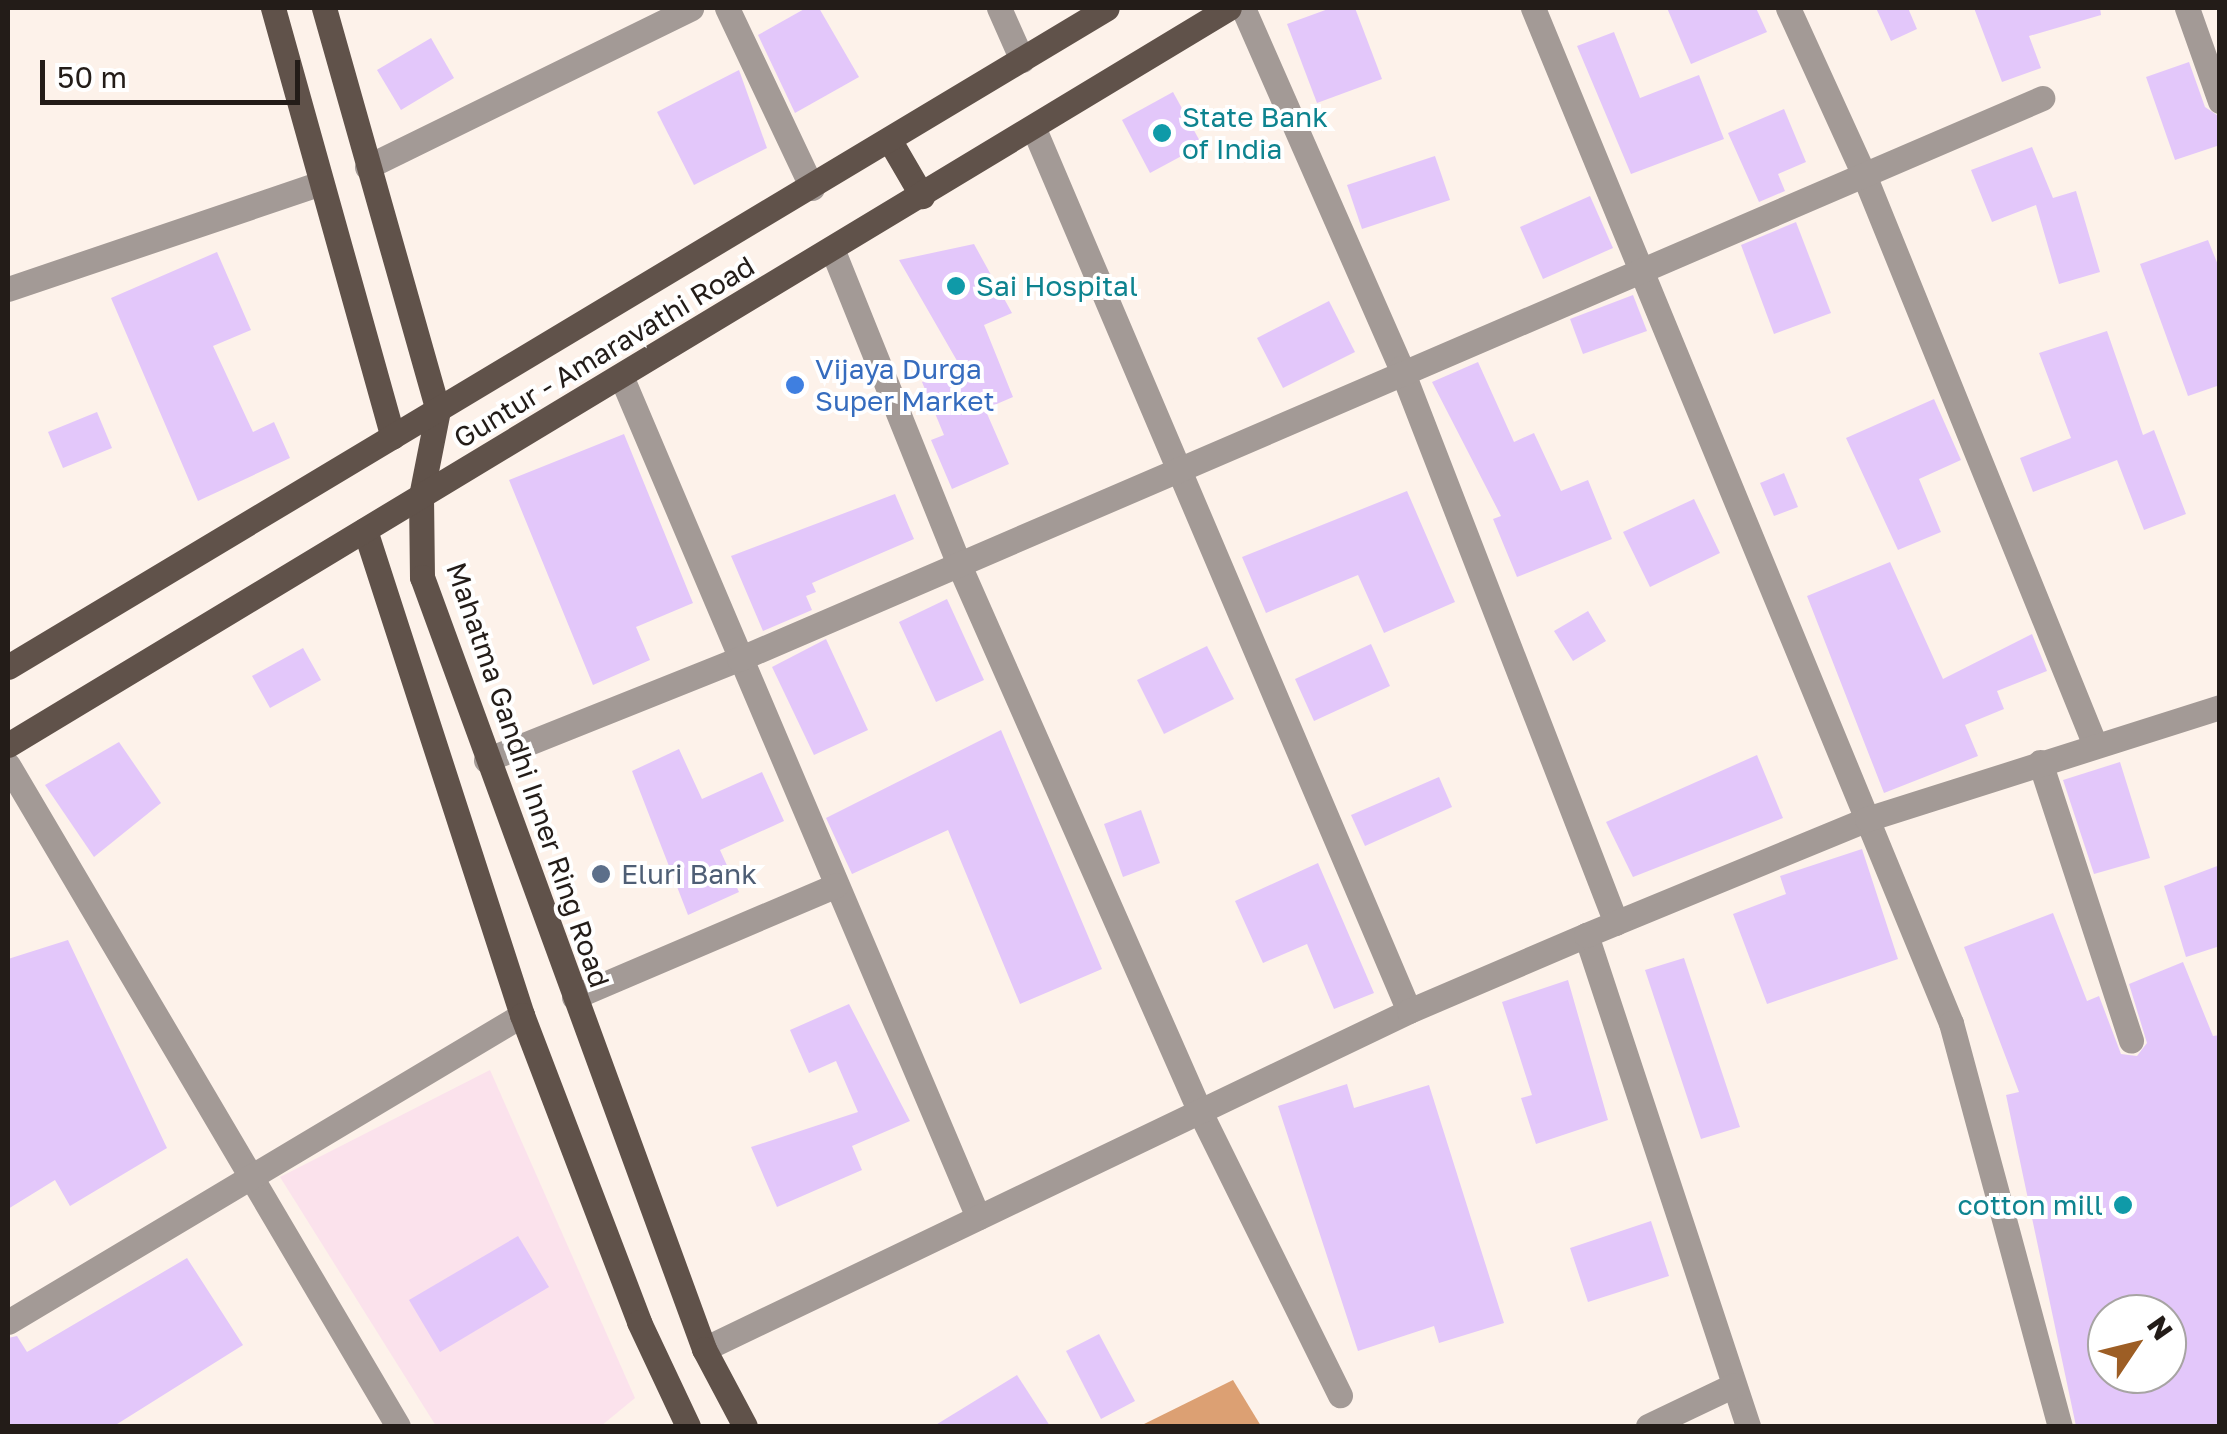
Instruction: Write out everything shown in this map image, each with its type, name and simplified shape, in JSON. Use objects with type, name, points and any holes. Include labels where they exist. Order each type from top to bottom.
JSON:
[{"type":"main road","points":[[273,8],[393,437]]},
{"type":"main road","name":"Mahatma Gandhi Inner Ring Road","points":[[324,8],[438,410],[420,496],[422,576],[486,760],[704,1348],[744,1426]]},
{"type":"main road","name":"Guntur - Amaravathi Road","points":[[8,667],[1107,8]]},
{"type":"main road","name":"Guntur - Amaravathi Road","points":[[8,746],[1229,8]]},
{"type":"main road","points":[[890,140],[922,196]]},
{"type":"main road","points":[[364,530],[522,1015],[640,1322],[688,1426]]},
{"type":"street","points":[[367,167],[691,8]]},
{"type":"street","points":[[728,8],[812,188]]},
{"type":"street","points":[[999,8],[1022,60]]},
{"type":"street","points":[[1243,8],[1401,368],[1616,923]]},
{"type":"street","points":[[1533,8],[1643,267],[1951,1023],[2060,1426]]},
{"type":"street","points":[[1788,8],[1864,175],[2096,745]]},
{"type":"street","points":[[2187,8],[2220,101]]},
{"type":"street","points":[[486,760],[739,659],[1184,469],[1401,368],[2042,98]]},
{"type":"street","points":[[1034,129],[1184,469],[1408,1011]]},
{"type":"street","points":[[8,289],[322,182]]},
{"type":"street","points":[[833,250],[960,564],[1200,1112],[1340,1395]]},
{"type":"street","points":[[621,376],[978,1217]]},
{"type":"street","points":[[704,1348],[1408,1011],[1586,935],[1867,818],[2220,707]]},
{"type":"street","points":[[2040,762],[2131,1041]]},
{"type":"street","points":[[8,765],[398,1426]]},
{"type":"street","points":[[574,997],[836,885]]},
{"type":"street","points":[[1586,935],[1748,1426]]},
{"type":"street","points":[[8,1322],[522,1015]]},
{"type":"street","points":[[1648,1426],[1734,1385]]},
{"type":"shaded area","points":[[490,1070],[635,1398],[601,1426],[436,1426],[280,1177]]},
{"type":"shaded area","points":[[1233,1380],[1261,1426],[1140,1426]]},
{"type":"building","points":[[806,8],[819,8],[859,77],[795,113],[758,35]]},
{"type":"building","points":[[1331,8],[1355,8],[1382,79],[1317,103],[1287,24]]},
{"type":"building","points":[[1667,8],[1756,8],[1767,32],[1691,64]]},
{"type":"building","points":[[1876,8],[1908,8],[1917,29],[1891,41]]},
{"type":"building","points":[[1974,8],[2100,8],[2101,15],[2029,36],[2041,68],[2002,82]]},
{"type":"building","points":[[1614,32],[1640,98],[1699,75],[1724,139],[1631,174],[1577,46]]},
{"type":"building","points":[[431,38],[454,78],[401,110],[377,70]]},
{"type":"building","points":[[2189,62],[2205,107],[2220,117],[2220,145],[2175,160],[2146,77]]},
{"type":"building","points":[[739,70],[767,148],[694,185],[657,112]]},
{"type":"building","name":"State Bank of India","points":[[1173,92],[1202,145],[1150,173],[1122,120]]},
{"type":"building","points":[[1784,109],[1806,162],[1778,174],[1785,191],[1759,202],[1728,133]]},
{"type":"building","points":[[2032,147],[2053,198],[2076,191],[2100,272],[2059,284],[2036,205],[1992,222],[1971,170]]},
{"type":"building","points":[[1435,156],[1450,200],[1362,229],[1347,185]]},
{"type":"building","points":[[1590,196],[1613,248],[1543,279],[1520,227]]},
{"type":"building","points":[[1796,222],[1831,313],[1774,334],[1741,245]]},
{"type":"building","points":[[2208,240],[2220,270],[2220,385],[2188,396],[2140,264]]},
{"type":"building","points":[[974,244],[1012,313],[984,325],[1013,397],[985,409],[1009,464],[952,489],[931,440],[944,435],[922,382],[960,366],[899,260]]},
{"type":"building","points":[[217,252],[251,330],[213,346],[253,432],[274,422],[290,458],[198,501],[111,298]]},
{"type":"building","points":[[1633,295],[1647,331],[1583,354],[1570,319]]},
{"type":"building","points":[[1329,301],[1355,352],[1283,388],[1257,338]]},
{"type":"building","points":[[2107,331],[2143,435],[2154,430],[2186,514],[2144,530],[2117,460],[2033,492],[2020,458],[2071,438],[2039,353]]},
{"type":"building","points":[[1478,362],[1514,442],[1534,433],[1561,491],[1588,480],[1612,539],[1517,577],[1493,519],[1501,516],[1432,382]]},
{"type":"building","points":[[1934,399],[1961,460],[1919,479],[1941,532],[1898,550],[1846,438]]},
{"type":"building","points":[[97,412],[112,448],[63,468],[48,432]]},
{"type":"building","points":[[624,434],[693,603],[636,627],[650,660],[593,685],[509,480]]},
{"type":"building","points":[[1784,473],[1798,507],[1774,516],[1760,483]]},
{"type":"building","points":[[1407,491],[1455,602],[1384,633],[1358,575],[1266,613],[1242,557]]},
{"type":"building","points":[[895,494],[914,539],[812,583],[816,592],[806,596],[812,610],[763,631],[731,556]]},
{"type":"building","points":[[1694,499],[1720,553],[1650,587],[1623,532]]},
{"type":"building","points":[[1890,562],[1943,679],[2032,634],[2047,671],[1997,691],[2004,709],[1965,725],[1978,756],[1884,793],[1807,596]]},
{"type":"building","points":[[947,599],[984,680],[936,702],[899,622]]},
{"type":"building","points":[[1588,611],[1606,641],[1573,661],[1554,631]]},
{"type":"building","points":[[826,639],[868,730],[814,755],[772,667]]},
{"type":"building","points":[[1371,644],[1390,686],[1314,721],[1295,679]]},
{"type":"building","points":[[1207,646],[1234,699],[1164,734],[1137,680]]},
{"type":"building","points":[[303,648],[321,680],[270,708],[252,676]]},
{"type":"building","points":[[1001,730],[1102,969],[1020,1004],[948,830],[852,874],[826,818]]},
{"type":"building","points":[[119,742],[161,803],[94,857],[45,785]]},
{"type":"building","points":[[679,749],[702,799],[762,772],[784,821],[720,850],[739,892],[688,915],[632,771]]},
{"type":"building","points":[[1757,755],[1783,818],[1633,877],[1606,822]]},
{"type":"building","points":[[2120,762],[2150,858],[2094,874],[2063,780]]},
{"type":"building","points":[[1439,777],[1452,807],[1365,846],[1351,815]]},
{"type":"building","points":[[1141,810],[1160,863],[1123,877],[1104,824]]},
{"type":"building","points":[[1862,849],[1898,959],[1767,1004],[1733,914],[1786,894],[1780,876]]},
{"type":"building","points":[[1318,863],[1374,993],[1334,1009],[1307,944],[1263,963],[1235,901]]},
{"type":"building","points":[[2220,865],[2220,946],[2186,957],[2164,886]]},
{"type":"building","name":"cotton mill","points":[[2053,913],[2087,1001],[2099,996],[2121,1054],[2137,1056],[2147,1043],[2129,984],[2183,962],[2213,1036],[2220,1035],[2220,1426],[2076,1426],[2006,1095],[2019,1092],[1964,947]]},
{"type":"building","points":[[68,940],[167,1148],[70,1206],[55,1180],[8,1209],[8,959]]},
{"type":"building","points":[[1684,958],[1740,1127],[1701,1139],[1645,970]]},
{"type":"building","points":[[1568,980],[1608,1120],[1536,1144],[1521,1098],[1532,1095],[1502,1002]]},
{"type":"building","points":[[849,1004],[910,1121],[852,1146],[862,1170],[777,1207],[751,1147],[858,1112],[836,1061],[809,1073],[790,1030]]},
{"type":"building","points":[[1347,1084],[1354,1108],[1429,1085],[1504,1323],[1439,1343],[1434,1326],[1358,1351],[1278,1106]]},
{"type":"building","points":[[1651,1221],[1669,1276],[1588,1302],[1570,1248]]},
{"type":"building","points":[[518,1236],[549,1287],[440,1352],[409,1300]]},
{"type":"building","points":[[187,1258],[243,1345],[114,1426],[8,1426],[8,1338],[17,1336],[27,1352]]},
{"type":"building","points":[[1099,1334],[1135,1401],[1101,1419],[1066,1351]]},
{"type":"building","points":[[1017,1375],[1050,1426],[934,1426]]},
{"type":"place","name":"State Bank of India","points":[[1162,133]]},
{"type":"place","name":"Sai Hospital","points":[[956,286]]},
{"type":"place","name":"Vijaya Durga Super Market","points":[[795,385]]},
{"type":"place","name":"Eluri Bank","points":[[601,874]]},
{"type":"place","name":"cotton mill","points":[[2123,1205]]}]
